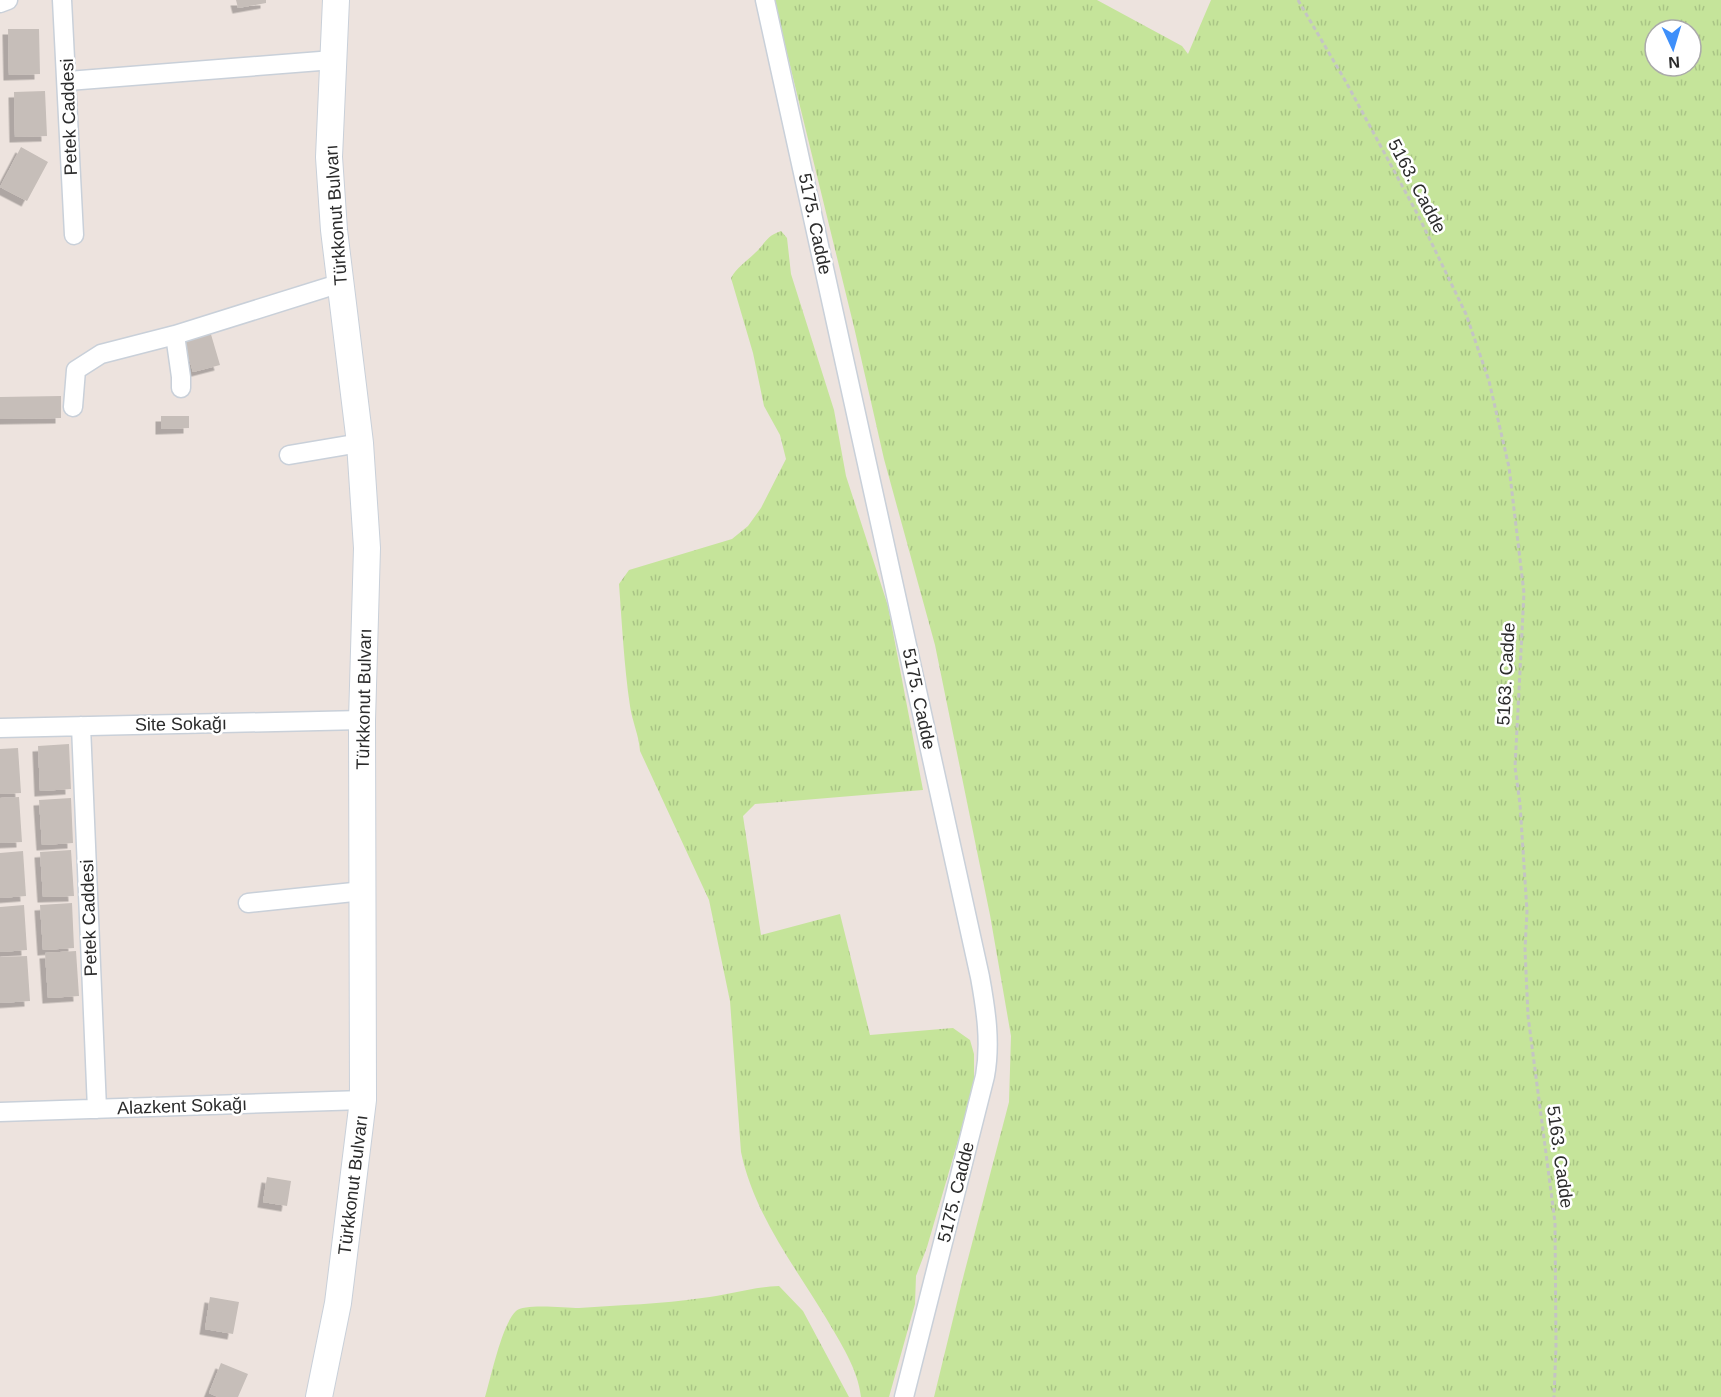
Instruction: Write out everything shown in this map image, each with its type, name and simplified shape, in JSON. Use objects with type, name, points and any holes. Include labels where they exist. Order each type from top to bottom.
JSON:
[{"type":"street","points":[[0,3],[8,0]]},
{"type":"street","name":"Petek Caddesi","points":[[62,0],[68,81],[74,235]]},
{"type":"street","name":"Türkkonut Bulvarı","points":[[318,1397],[338,1304],[363,1100],[362,720],[367,548],[360,443],[329,158],[336,0]]},
{"type":"street","name":"5175. Cadde","points":[[765,0],[980,977],[986,1014],[988,1046],[985,1076],[904,1397]]},
{"type":"street","points":[[68,81],[333,60]]},
{"type":"street","points":[[73,407],[76,370],[101,354],[175,335],[341,283]]},
{"type":"street","points":[[175,335],[182,377],[181,388]]},
{"type":"street","points":[[289,455],[360,443]]},
{"type":"street","name":"Site Sokağı","points":[[0,728],[362,720]]},
{"type":"street","name":"Petek Caddesi","points":[[81,726],[97,1109]]},
{"type":"street","points":[[248,903],[363,891]]},
{"type":"street","name":"Alazkent Sokağı","points":[[0,1112],[363,1100]]},
{"type":"path","name":"5163. Cadde","points":[[1298,0],[1419,217],[1466,314],[1489,381],[1509,467],[1524,593],[1515,767],[1520,804],[1527,911],[1525,949],[1528,1016],[1555,1222],[1554,1397]]},
{"type":"green space","points":[[774,0],[1097,0],[1182,46],[1188,54],[1211,0],[1721,0],[1721,1397],[934,1397],[1009,1102],[1011,1036],[990,915],[935,645],[884,459]]},
{"type":"green space","points":[[781,231],[787,238],[791,274],[834,410],[846,476],[888,606],[923,790],[755,804],[743,816],[761,935],[840,914],[870,1035],[953,1028],[970,1040],[974,1054],[974,1086],[927,1247],[916,1276],[915,1304],[889,1397],[861,1397],[848,1356],[776,1238],[755,1197],[747,1175],[741,1152],[730,1001],[709,900],[640,751],[630,706],[625,660],[619,584],[629,570],[732,539],[748,526],[761,508],[786,459],[780,435],[764,406],[753,353],[731,278],[769,238]]},
{"type":"green space","points":[[779,1286],[803,1311],[849,1397],[485,1397],[506,1327],[516,1311],[521,1309],[672,1302]]},
{"type":"building","points":[[236,0],[266,0],[266,3],[238,8]]},
{"type":"building","points":[[8,29],[39,29],[40,74],[9,75]]},
{"type":"building","points":[[45,91],[47,136],[15,137],[14,92]]},
{"type":"building","points":[[21,147],[48,162],[27,201],[0,187]]},
{"type":"building","points":[[210,331],[220,365],[193,372],[183,338]]},
{"type":"building","points":[[61,396],[61,418],[0,419],[0,397]]},
{"type":"building","points":[[161,416],[189,416],[189,428],[161,429]]},
{"type":"building","points":[[69,744],[71,789],[40,791],[38,746]]},
{"type":"building","points":[[18,748],[21,793],[0,794],[0,749]]},
{"type":"building","points":[[19,797],[22,842],[0,843],[0,798]]},
{"type":"building","points":[[71,798],[73,843],[42,845],[39,800]]},
{"type":"building","points":[[71,850],[74,896],[43,897],[40,852]]},
{"type":"building","points":[[23,851],[26,896],[0,898],[0,853]]},
{"type":"building","points":[[72,903],[74,948],[43,950],[40,905]]},
{"type":"building","points":[[24,905],[27,950],[0,952],[0,907]]},
{"type":"building","points":[[76,951],[79,996],[48,998],[45,953]]},
{"type":"building","points":[[27,956],[30,1001],[0,1003],[0,957]]},
{"type":"building","points":[[267,1177],[291,1181],[287,1206],[263,1202]]},
{"type":"building","points":[[210,1297],[239,1302],[233,1334],[205,1329]]},
{"type":"building","points":[[221,1363],[248,1374],[238,1397],[218,1397],[209,1393]]}]
